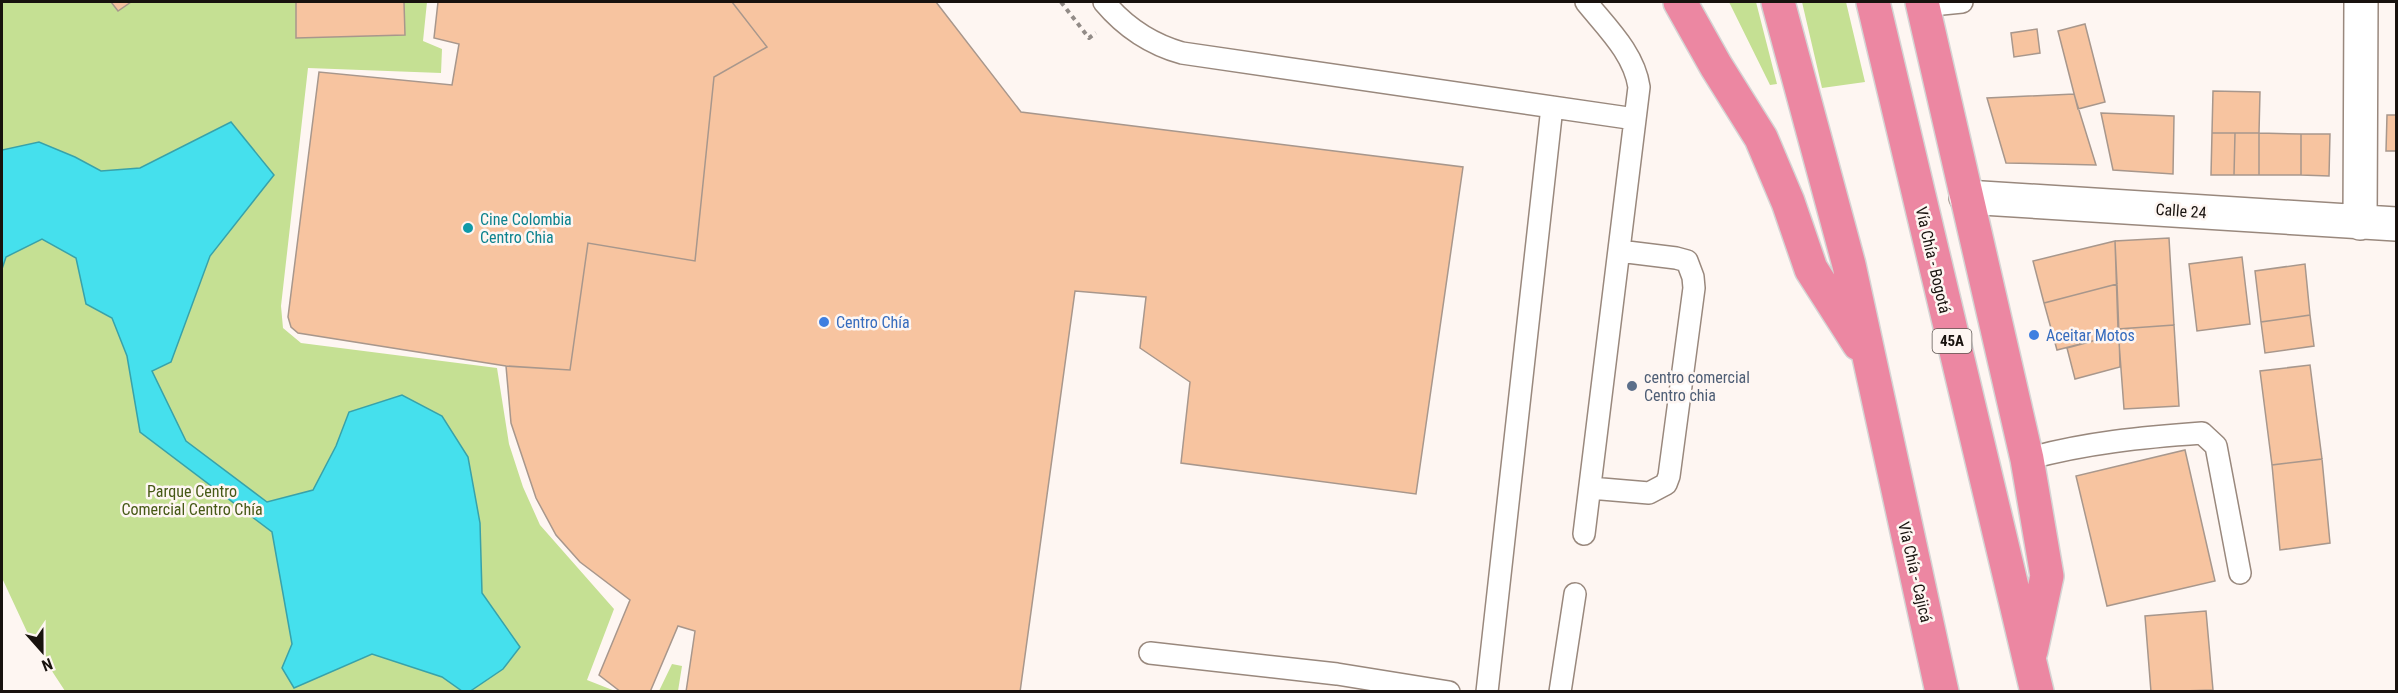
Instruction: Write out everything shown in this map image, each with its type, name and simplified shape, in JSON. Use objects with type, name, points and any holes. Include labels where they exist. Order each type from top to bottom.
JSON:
[{"type":"highway","points":[[1680,2],[1716,66],[1761,138],[1788,202],[1811,269],[1869,361]]},
{"type":"highway","name":"Vía Chía - Cajicá","points":[[1778,2],[1850,265],[1942,692]]},
{"type":"highway","points":[[1922,4],[2028,459],[2047,576],[2030,658]]},
{"type":"highway","name":"Vía Chía - Bogotá","points":[[1875,12],[2030,658]]},
{"type":"highway","name":"45A","points":[[2030,658],[2037,692]]},
{"type":"street","points":[[2360,223],[2361,2]]},
{"type":"street","name":"Calle 24","points":[[1966,197],[2397,224]]},
{"type":"lane","points":[[1104,2],[1116,17],[1133,30],[1168,49],[1182,53],[1635,119]]},
{"type":"lane","points":[[1584,534],[1639,87],[1634,66],[1587,2]]},
{"type":"lane","points":[[1922,4],[1962,2]]},
{"type":"lane","points":[[1487,692],[1497,585],[1552,107]]},
{"type":"lane","points":[[1590,488],[1649,493],[1666,484],[1669,476],[1694,288],[1687,261],[1619,251]]},
{"type":"lane","points":[[2028,459],[2056,451],[2169,435],[2202,433],[2216,446],[2240,573]]},
{"type":"lane","points":[[1560,692],[1575,594]]},
{"type":"lane","points":[[1150,652],[1336,683],[1449,692]]},
{"type":"green space","name":"Parque Centro Comercial Centro Chía","points":[[2,2],[427,2],[423,41],[442,49],[441,73],[308,68],[281,306],[283,328],[301,343],[497,368],[509,444],[523,487],[540,525],[614,609],[587,680],[615,691],[65,691],[29,636],[2,578]]},
{"type":"green space","points":[[1729,2],[1756,2],[1777,84],[1770,85]]},
{"type":"green space","points":[[1802,2],[1846,2],[1865,82],[1822,88]]},
{"type":"green space","points":[[672,664],[682,666],[678,691],[659,691]]},
{"type":"water","points":[[231,122],[274,175],[210,256],[171,362],[152,371],[186,441],[267,502],[313,490],[336,446],[349,412],[402,395],[442,416],[468,457],[480,523],[482,593],[520,647],[503,669],[469,692],[462,691],[442,677],[372,654],[294,688],[282,668],[292,644],[272,532],[140,432],[127,356],[112,318],[86,304],[76,258],[42,239],[6,257],[2,269],[2,150],[39,142],[101,171],[140,168]]},
{"type":"building","points":[[111,2],[131,2],[118,11]]},
{"type":"building","points":[[296,2],[404,2],[405,35],[296,38]]},
{"type":"building","points":[[438,2],[732,2],[767,47],[714,77],[695,261],[588,243],[570,370],[506,366],[298,333],[291,327],[288,317],[319,72],[452,85],[459,44],[434,38]]},
{"type":"building","name":"Centro Chía","points":[[732,2],[936,2],[1021,112],[1463,167],[1416,494],[1181,463],[1190,382],[1140,348],[1146,297],[1075,291],[1020,692],[686,692],[695,631],[678,626],[650,692],[621,692],[599,675],[630,600],[580,562],[556,535],[536,498],[511,423],[506,366],[570,370],[588,243],[695,261],[714,77],[767,47]]},
{"type":"building","points":[[2085,24],[2105,102],[2078,109],[2058,31]]},
{"type":"building","points":[[2037,29],[2040,53],[2014,57],[2011,33]]},
{"type":"building","points":[[2213,91],[2260,92],[2259,133],[2212,133]]},
{"type":"building","points":[[2074,94],[2096,165],[2006,163],[1987,98]]},
{"type":"building","points":[[2101,113],[2174,116],[2173,174],[2113,170]]},
{"type":"building","points":[[2387,115],[2396,115],[2396,151],[2386,151]]},
{"type":"building","points":[[2212,133],[2235,133],[2234,175],[2211,175]]},
{"type":"building","points":[[2235,133],[2259,133],[2259,175],[2234,175]]},
{"type":"building","points":[[2259,133],[2301,134],[2301,175],[2259,175]]},
{"type":"building","points":[[2301,134],[2330,134],[2329,176],[2301,175]]},
{"type":"building","points":[[2169,238],[2174,325],[2118,329],[2115,241]]},
{"type":"building","points":[[2115,241],[2117,284],[2044,303],[2033,261]]},
{"type":"building","points":[[2242,257],[2250,324],[2197,331],[2189,264]]},
{"type":"building","points":[[2305,264],[2310,315],[2261,322],[2255,271]]},
{"type":"building","points":[[2117,284],[2119,334],[2057,350],[2044,303]]},
{"type":"building","points":[[2310,315],[2314,346],[2265,353],[2261,322]]},
{"type":"building","points":[[2174,325],[2179,406],[2124,409],[2118,329]]},
{"type":"building","points":[[2119,334],[2120,367],[2075,379],[2067,348]]},
{"type":"building","points":[[2310,365],[2322,459],[2272,465],[2260,371]]},
{"type":"building","points":[[2185,450],[2215,581],[2107,606],[2076,476]]},
{"type":"building","points":[[2322,459],[2330,543],[2280,550],[2272,465]]},
{"type":"building","points":[[2206,611],[2213,690],[2151,692],[2145,616]]},
{"type":"place","name":"Cine Colombia Centro Chia","points":[[468,228]]},
{"type":"place","name":"Centro Chía","points":[[824,322]]},
{"type":"place","name":"Aceitar Motos","points":[[2034,335]]},
{"type":"place","name":"centro comercial Centro chia","points":[[1632,386]]}]
